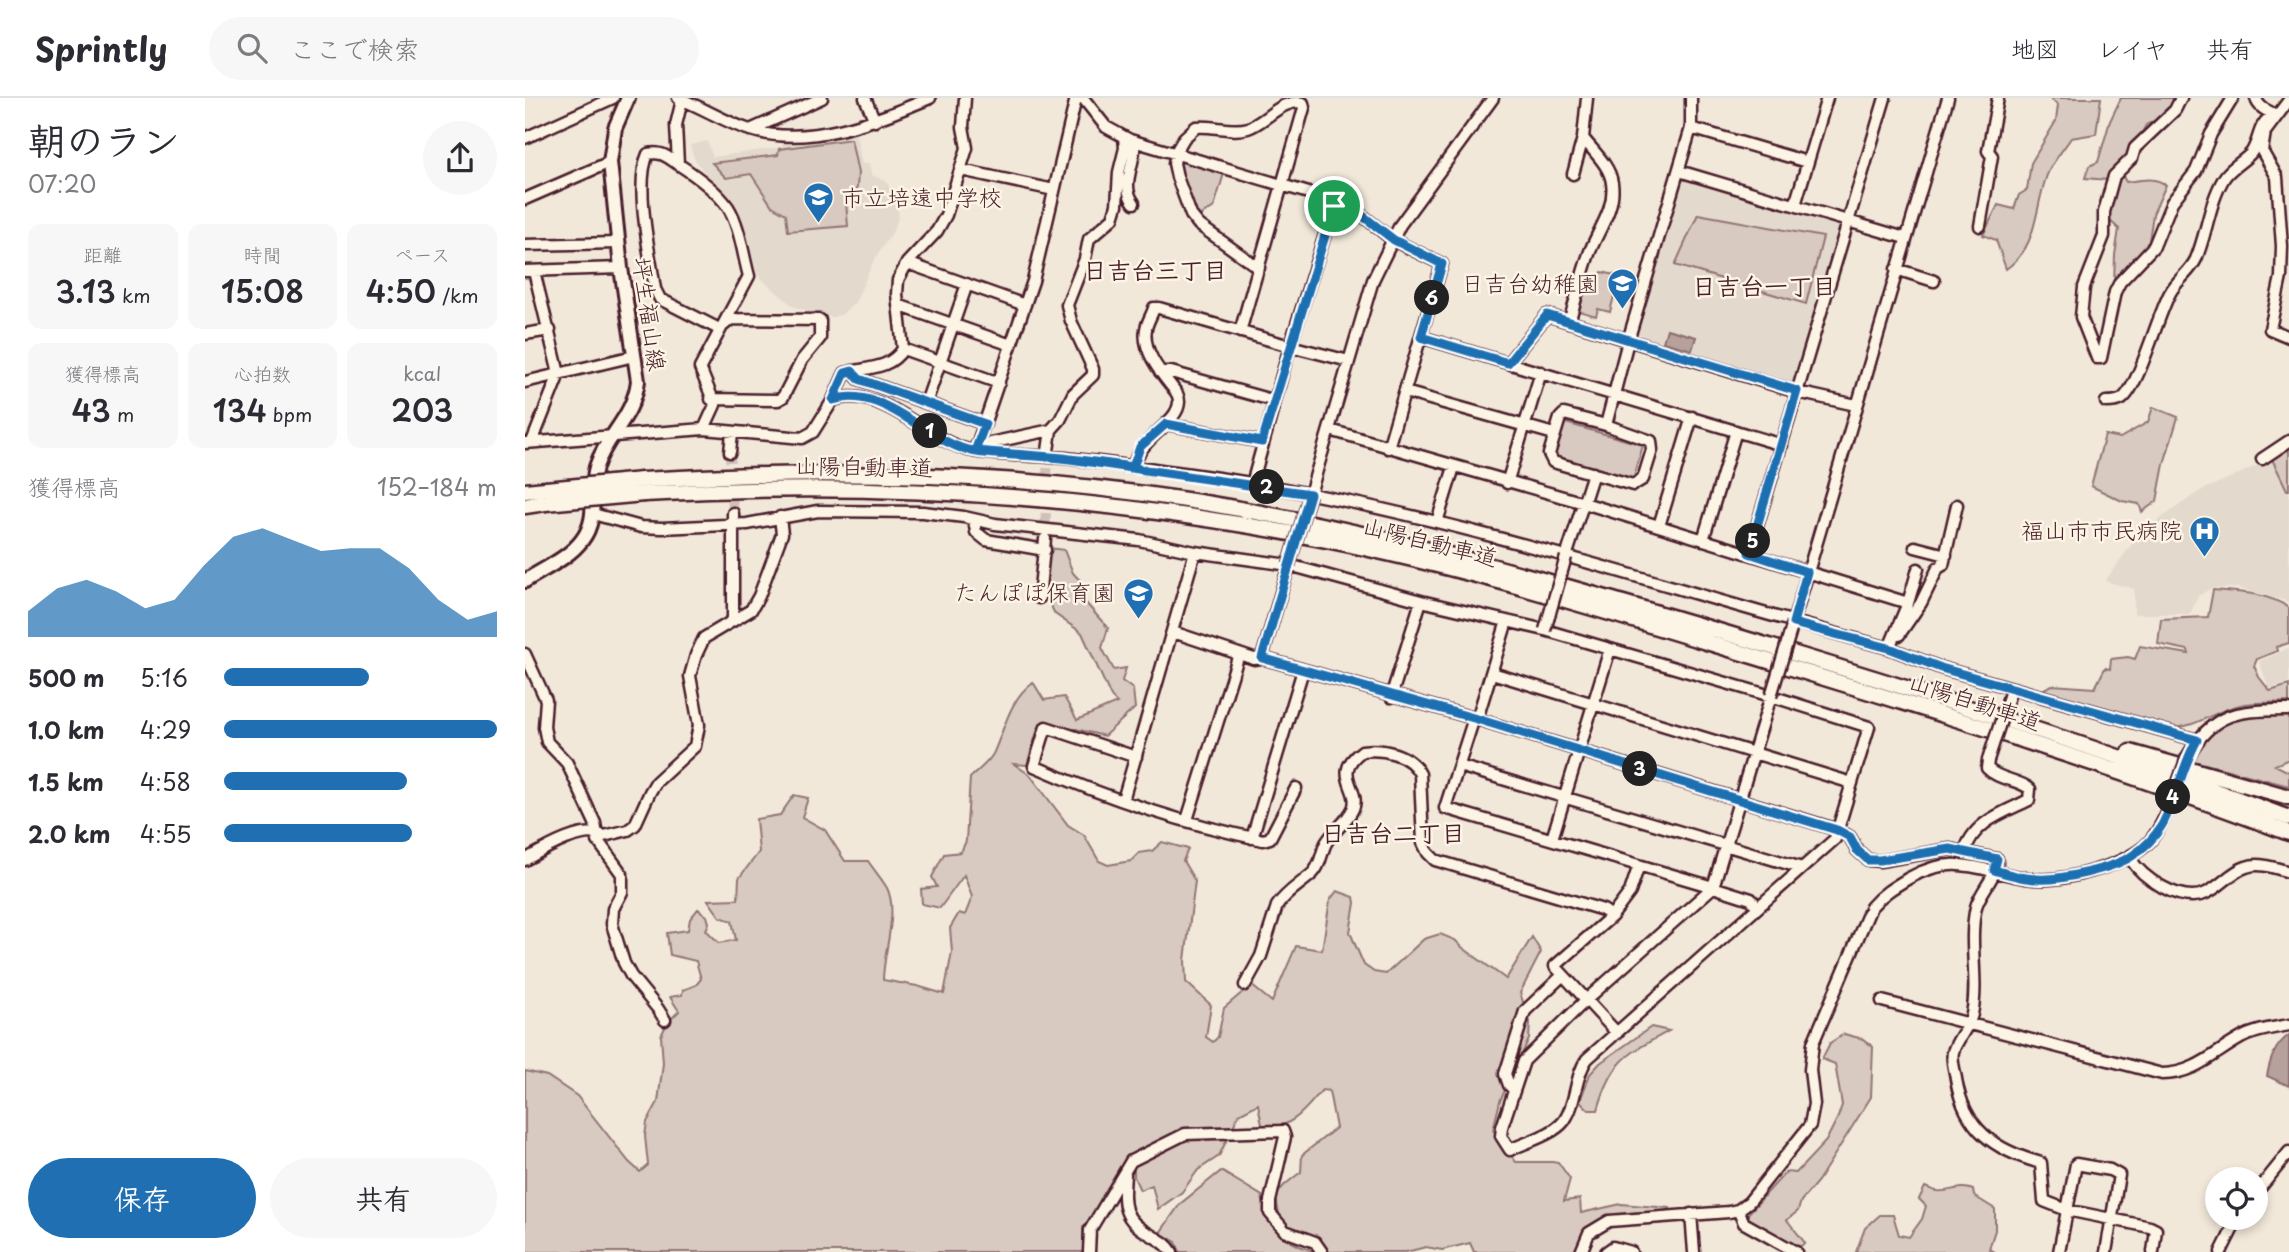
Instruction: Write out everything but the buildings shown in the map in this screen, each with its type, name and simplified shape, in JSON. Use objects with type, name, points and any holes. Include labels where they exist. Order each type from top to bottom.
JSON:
[{"type":"highway","name":"山陽自動車道","points":[[525,491],[545,496],[797,473],[919,475],[1120,491],[1246,510],[1418,547],[1540,579],[1769,646],[2145,767],[2289,818]]},
{"type":"highway","name":"山陽自動車道","points":[[643,487],[908,489],[986,493],[1119,506],[1325,540],[1414,560],[1537,593],[1816,676],[2090,764],[2289,833]]},
{"type":"highway","name":"山陽自動車道","points":[[525,506],[545,496]]},
{"type":"highway","points":[[1966,708],[2045,727],[2289,797]]},
{"type":"main road","name":"坪生福山線","points":[[525,581],[575,548],[583,539],[593,514],[593,480],[596,467],[629,410],[637,390],[610,162],[615,128],[628,98]]},
{"type":"street","points":[[525,138],[613,98]]},
{"type":"street","points":[[750,130],[822,98]]},
{"type":"street","points":[[865,98],[875,121]]},
{"type":"street","points":[[678,164],[676,125],[680,99],[750,130],[776,135],[837,131],[875,121],[930,98]]},
{"type":"street","points":[[621,268],[530,271],[550,330],[559,374],[529,443],[704,429],[803,438],[813,432],[833,400],[845,373],[885,365],[896,359],[903,349],[898,280],[907,263],[937,231],[946,215],[967,148],[963,127],[965,98]]},
{"type":"street","points":[[976,449],[1033,281],[1076,98]]},
{"type":"street","points":[[1083,98],[1106,127],[1129,139],[1322,197],[1334,206],[1363,216],[1394,240],[1442,264],[1388,448]]},
{"type":"street","points":[[1262,658],[1373,281],[1400,225],[1493,98]]},
{"type":"street","points":[[1573,174],[1583,138],[1587,98]]},
{"type":"street","points":[[1606,425],[1691,128],[1691,98]]},
{"type":"street","points":[[1795,205],[1827,98]]},
{"type":"street","points":[[1749,553],[1885,98]]},
{"type":"street","points":[[593,514],[641,527],[662,528],[733,524],[818,511],[923,512],[1060,532],[1139,540],[1195,552],[1289,565],[1421,601],[1545,630],[1771,696],[1869,727],[1841,831],[1835,839],[1587,1059],[1580,1068],[1565,1120],[1557,1128],[1510,1150],[1501,1136],[1513,1089],[1524,1061],[1586,1000],[1713,887],[1741,799],[1754,753],[1771,696],[1793,623],[1905,238],[1948,98]]},
{"type":"street","points":[[1980,226],[1989,181],[1992,156],[1988,151],[1998,98]]},
{"type":"street","points":[[2181,98],[2175,110],[2135,148],[2131,158],[2114,176],[2104,212],[2104,236],[2084,287],[2081,317],[2097,358],[2101,358],[2115,292],[2120,282],[2154,246],[2172,202],[2196,171],[2211,134],[2233,98]]},
{"type":"street","points":[[2256,98],[2263,109],[2276,115]]},
{"type":"street","points":[[2289,100],[2265,132],[2262,151],[2277,177],[2282,246],[2281,277],[2270,329],[2289,337]]},
{"type":"street","points":[[1240,332],[1259,268],[1304,108],[1301,102],[1286,104],[1248,128],[1196,127],[1184,138],[1176,154],[1175,170],[1193,218],[1259,268]]},
{"type":"street","points":[[2106,402],[2122,398],[2128,391],[2171,290],[2192,266],[2197,255],[2224,176],[2250,154],[2256,145],[2259,130],[2270,117],[2276,115]]},
{"type":"street","points":[[1691,128],[1807,162]]},
{"type":"street","points":[[1569,322],[1588,256],[1611,206],[1613,194],[1612,181],[1605,166],[1583,138]]},
{"type":"street","points":[[1129,139],[1134,155],[1127,186],[1134,203]]},
{"type":"street","points":[[976,449],[1051,430],[1061,420],[1073,394],[1093,375],[1093,369],[1070,321],[1067,305],[1085,259],[1089,239],[1114,218],[1119,172],[1129,139]]},
{"type":"street","points":[[704,429],[715,405],[700,368],[748,276],[727,207],[693,172],[658,152],[648,154],[643,166],[645,214],[655,289],[660,299],[719,329]]},
{"type":"street","points":[[525,200],[610,162]]},
{"type":"street","points":[[961,170],[1054,190]]},
{"type":"street","points":[[1679,171],[1905,238]]},
{"type":"street","points":[[1252,484],[1290,346],[1334,206]]},
{"type":"street","points":[[525,245],[618,243]]},
{"type":"street","points":[[907,263],[1025,304]]},
{"type":"street","points":[[1896,269],[1934,281]]},
{"type":"street","points":[[926,403],[967,284]]},
{"type":"street","points":[[898,306],[1011,345]]},
{"type":"street","points":[[1133,467],[1140,447],[1175,415],[1179,402],[1178,395],[1160,372],[1147,347],[1146,329],[1154,309],[1159,308],[1349,361]]},
{"type":"street","points":[[1508,363],[1547,315],[1797,391],[1856,405]]},
{"type":"street","points":[[711,399],[778,400],[783,397],[802,360],[820,338],[821,329],[820,320],[779,318],[731,319],[719,329]]},
{"type":"street","points":[[525,334],[550,330]]},
{"type":"street","points":[[1421,337],[1782,445]]},
{"type":"street","points":[[903,349],[999,383]]},
{"type":"street","points":[[525,382],[634,356]]},
{"type":"street","points":[[852,371],[859,379],[985,424]]},
{"type":"street","points":[[1160,372],[1171,372],[1275,401]]},
{"type":"street","points":[[1507,483],[1541,372]]},
{"type":"street","points":[[1405,392],[1554,434]]},
{"type":"street","points":[[833,400],[854,396],[882,404],[959,448],[1063,458],[1252,484],[1437,522],[1889,648],[1941,668],[2197,740]]},
{"type":"street","points":[[1564,414],[1646,437],[1651,441],[1652,450],[1643,479],[1633,485],[1550,459],[1554,434],[1564,414]]},
{"type":"street","points":[[1658,526],[1692,417]]},
{"type":"street","points":[[1166,424],[1262,442]]},
{"type":"street","points":[[1048,451],[1051,430]]},
{"type":"street","points":[[1330,430],[1584,503],[1908,603]]},
{"type":"street","points":[[1703,540],[1736,431]]},
{"type":"street","points":[[730,452],[732,433]]},
{"type":"street","points":[[2262,459],[2289,441]]},
{"type":"street","points":[[1437,522],[1454,467]]},
{"type":"street","points":[[1545,630],[1594,473]]},
{"type":"street","points":[[1896,635],[1899,635],[1921,603],[1938,568],[1944,565],[1957,505]]},
{"type":"street","points":[[733,513],[733,621]]},
{"type":"street","points":[[525,860],[583,832],[596,832],[604,836],[628,830],[635,825],[656,782],[695,746],[699,725],[690,677],[695,654],[703,638],[751,610],[759,596],[782,534],[780,517]]},
{"type":"street","points":[[974,520],[976,533],[986,540],[1045,550]]},
{"type":"street","points":[[1039,598],[1045,539]]},
{"type":"street","points":[[1915,547],[1946,555]]},
{"type":"street","points":[[1123,800],[1195,552]]},
{"type":"street","points":[[1889,648],[1908,603],[1918,569]]},
{"type":"street","points":[[1391,696],[1421,601]]},
{"type":"street","points":[[1507,621],[1492,673],[1445,807],[1713,887],[1751,900],[1758,907]]},
{"type":"street","points":[[1173,632],[1254,659],[1262,658],[1475,719],[1841,831],[1868,860],[1942,850],[1997,859],[1975,915],[1972,1017],[1952,1054],[1965,1113],[1982,1135],[2012,1153],[2041,1163],[2044,1201],[2067,1210],[2150,1227],[2156,1230],[2153,1252]]},
{"type":"street","points":[[1552,839],[1610,649]]},
{"type":"street","points":[[525,654],[546,700],[547,742],[567,763],[595,823],[605,853],[622,874],[622,892],[614,909],[612,925],[624,963],[664,1020]]},
{"type":"street","points":[[1187,820],[1239,654]]},
{"type":"street","points":[[1252,838],[1303,670]]},
{"type":"street","points":[[1492,673],[1852,783]]},
{"type":"street","points":[[1965,852],[1966,846],[1982,825],[1999,813],[2029,800],[2031,795],[2030,789],[2025,785],[1987,768],[2012,687]]},
{"type":"street","points":[[1581,1252],[1589,1233],[1609,1221],[1738,1210],[1749,1202],[1809,1125],[1814,1104],[1810,1070],[1813,1043],[1871,907],[1884,893],[1923,870],[1939,865],[1962,864],[2019,877],[2049,879],[2096,869],[2130,858],[2155,835],[2170,805],[2187,757],[2197,740],[2213,723],[2227,716],[2250,712],[2289,710]]},
{"type":"street","points":[[1136,757],[1046,727],[1034,766],[1087,789],[1263,840],[1270,838],[1296,788]]},
{"type":"street","points":[[1245,985],[1261,956],[1277,906],[1282,898],[1314,871],[1325,845],[1353,811],[1355,803],[1348,771],[1350,762],[1362,751],[1382,751],[1408,759],[1416,767],[1420,774],[1423,843],[1435,860],[1567,898],[1603,910],[1612,916]]},
{"type":"street","points":[[1459,766],[1802,868]]},
{"type":"street","points":[[2130,858],[2136,868],[2148,877],[2173,891],[2188,895],[2204,894],[2247,866],[2263,865],[2289,872]]},
{"type":"street","points":[[1617,1033],[1555,966],[1612,916],[1630,892],[1639,865]]},
{"type":"street","points":[[1513,1089],[1505,1074],[1525,1011],[1563,975]]},
{"type":"street","points":[[1882,1001],[2162,1074],[2178,1074],[2191,1069],[2243,1036],[2289,1025]]},
{"type":"street","points":[[1089,1252],[1090,1230],[1131,1161],[1185,1134],[1283,1131],[1285,1137],[1270,1201],[1271,1213],[1285,1231],[1315,1242],[1322,1252]]},
{"type":"street","points":[[2268,1178],[2289,1152]]},
{"type":"street","points":[[2059,1252],[2076,1164],[2110,1170],[2119,1175],[2106,1252]]},
{"type":"street","points":[[1126,1170],[1123,1202],[1128,1218],[1136,1226],[1163,1241],[1172,1252]]},
{"type":"street","points":[[1738,1210],[1744,1223],[1793,1251]]},
{"type":"street","points":[[1692,1214],[1694,1252]]},
{"type":"street","points":[[2221,1252],[2232,1230]]},
{"type":"street","points":[[1607,1252],[1613,1247],[1631,1252]]},
{"type":"shaded area","points":[[2049,98],[2101,98],[2096,134],[2071,138],[2055,161],[2047,175],[2030,238],[2017,260],[2006,269],[1996,240],[1983,235],[1998,205],[2014,209],[2019,195],[2027,190],[2031,163],[2056,121],[2058,105]]},
{"type":"shaded area","points":[[2121,98],[2176,98],[2173,108],[2146,125],[2127,160],[2108,180],[2085,178],[2089,166],[2098,162],[2110,121]]},
{"type":"shaded area","name":"市立培遠中学校","points":[[856,134],[862,164],[869,163],[872,175],[885,180],[895,196],[899,216],[892,233],[874,260],[855,303],[841,315],[819,316],[793,306],[758,276],[733,202],[710,181],[694,158],[690,145],[707,141],[713,157],[782,147],[783,141]]},
{"type":"shaded area","points":[[851,139],[858,173],[857,188],[846,202],[848,226],[788,231],[786,214],[772,206],[751,174],[726,178],[712,163],[778,155],[779,149]]},
{"type":"shaded area","points":[[1177,156],[1225,170],[1214,207],[1200,216],[1192,214],[1180,181]]},
{"type":"shaded area","points":[[2121,173],[2126,182],[2152,180],[2166,185],[2153,214],[2149,241],[2139,260],[2114,283],[2119,229],[2108,219],[2108,213],[2112,188]]},
{"type":"shaded area","points":[[1680,177],[1841,223],[1796,383],[1791,385],[1637,339],[1634,335]]},
{"type":"shaded area","points":[[1698,214],[1823,237],[1806,304],[1675,265]]},
{"type":"shaded area","points":[[1602,272],[1619,276],[1610,312],[1598,309],[1596,316],[1579,311],[1583,297]]},
{"type":"shaded area","points":[[1667,329],[1696,337],[1692,350],[1663,342]]},
{"type":"shaded area","points":[[2153,407],[2178,417],[2164,464],[2157,501],[2142,512],[2139,504],[2122,501],[2091,486],[2105,435],[2120,438],[2148,422]]},
{"type":"shaded area","points":[[1562,422],[1643,445],[1633,481],[1552,457]]},
{"type":"shaded area","points":[[2289,446],[2289,490],[2287,490],[2272,459]]},
{"type":"shaded area","name":"福山市市民病院","points":[[2272,459],[2286,489],[2289,490],[2289,602],[2237,588],[2212,588],[2198,596],[2190,614],[2134,614],[2134,589],[2105,581],[2139,534],[2198,492]]},
{"type":"shaded area","points":[[1049,548],[1064,550],[1073,573],[1085,586],[1085,602],[1108,628],[1102,648],[1114,670],[1126,668],[1122,681],[1133,689],[1135,708],[1104,736],[1076,729],[1038,728],[1027,765],[1014,764],[1030,775],[1068,825],[1084,835],[1099,861],[1108,865],[1131,861],[1139,853],[1152,851],[1162,842],[1188,849],[1183,861],[1195,881],[1185,960],[1186,982],[1211,1005],[1206,1037],[1213,1042],[1218,1037],[1224,1008],[1251,985],[1272,1002],[1296,946],[1322,950],[1330,900],[1337,891],[1354,897],[1350,932],[1364,965],[1374,972],[1386,974],[1424,939],[1440,934],[1455,940],[1506,979],[1532,937],[1541,952],[1520,993],[1530,1022],[1529,1039],[1500,1101],[1493,1130],[1516,1162],[1558,1162],[1570,1179],[1564,1201],[1580,1199],[1581,1213],[1621,1204],[1670,1208],[1670,1211],[1626,1213],[1601,1219],[1590,1226],[1574,1252],[1474,1252],[1470,1243],[1442,1250],[1426,1247],[1406,1252],[1329,1252],[1314,1240],[1283,1227],[1277,1201],[1280,1190],[1301,1172],[1302,1155],[1336,1128],[1329,1091],[1322,1090],[1297,1117],[1274,1128],[1263,1130],[1258,1104],[1239,1114],[1219,1156],[1198,1170],[1182,1192],[1158,1209],[1152,1185],[1140,1190],[1134,1177],[1134,1158],[1125,1162],[1102,1205],[1083,1227],[1083,1252],[525,1252],[525,1071],[547,1076],[577,1096],[629,1162],[640,1172],[648,1165],[645,1136],[647,1122],[658,1102],[663,1063],[661,1036],[667,1023],[679,1011],[670,997],[682,995],[683,990],[696,985],[701,979],[696,961],[670,955],[667,933],[688,930],[690,919],[698,909],[707,916],[709,923],[706,930],[719,943],[736,940],[732,921],[720,917],[708,900],[738,899],[739,878],[759,852],[756,819],[780,815],[794,795],[808,798],[802,817],[825,830],[845,861],[868,861],[887,888],[891,921],[883,980],[944,994],[952,952],[950,928],[959,913],[965,915],[972,897],[964,875],[940,908],[922,904],[921,889],[937,887],[932,877],[944,854],[961,852],[966,841],[970,778],[993,754],[1018,697],[1033,682],[1044,700],[1064,697],[1077,720],[1117,703],[1111,697],[1082,633],[1055,614],[1043,591]]},
{"type":"shaded area","points":[[2213,590],[2263,596],[2289,608],[2289,643],[2276,647],[2277,651],[2257,659],[2254,666],[2270,691],[2289,685],[2289,702],[2235,706],[2198,722],[2168,728],[2055,697],[2044,689],[2052,685],[2095,688],[2105,668],[2110,669],[2111,659],[2135,659],[2140,646],[2189,654],[2188,650],[2158,644],[2161,619],[2208,617]]},
{"type":"shaded area","points":[[2289,648],[2289,683],[2269,689],[2259,661]]},
{"type":"shaded area","points":[[2289,716],[2289,759],[2275,765],[2289,772],[2289,786],[2194,761],[2202,746],[2221,727],[2244,718]]},
{"type":"shaded area","points":[[1651,1027],[1669,1031],[1631,1053],[1615,1069],[1598,1110],[1589,1110],[1580,1101],[1590,1074],[1600,1063]]},
{"type":"shaded area","points":[[1844,1034],[1863,1039],[1873,1047],[1871,1097],[1818,1181],[1801,1201],[1798,1211],[1787,1220],[1805,1243],[1799,1247],[1749,1221],[1746,1216],[1786,1172],[1796,1173],[1826,1141],[1842,1105],[1835,1064],[1822,1059],[1830,1043]]},
{"type":"shaded area","points":[[2289,1035],[2289,1086],[2267,1076],[2274,1053]]},
{"type":"shaded area","points":[[1221,1171],[1262,1196],[1278,1231],[1312,1252],[1180,1252],[1176,1242],[1160,1233],[1180,1204]]},
{"type":"shaded area","points":[[1925,1187],[1934,1191],[1968,1188],[1973,1190],[1974,1196],[1995,1209],[1995,1230],[1989,1249],[1995,1252],[1856,1252],[1865,1228],[1880,1215],[1893,1215],[1899,1235],[1909,1237],[1922,1219],[1926,1206],[1919,1199]]},
{"type":"tunnel","points":[[1045,538],[1048,451]]},
{"type":"tunnel","points":[[730,452],[733,513]]},
{"type":"place","name":"市立培遠中学校","points":[[818,225]]},
{"type":"place","name":"日吉台幼稚園","points":[[1622,311]]},
{"type":"place","name":"福山市市民病院","points":[[2205,558]]},
{"type":"place","name":"たんぽぽ保育園","points":[[1138,620]]},
{"type":"district","name":"日吉台三丁目","points":[[1155,271]]},
{"type":"district","name":"日吉台一丁目","points":[[1764,287]]},
{"type":"district","name":"日吉台二丁目","points":[[1393,834]]},
{"type":"route","points":[[1334,206],[1262,442],[1166,424],[1140,447],[1133,467],[1063,458],[975,451],[959,448],[882,404],[854,396],[833,400],[845,373],[852,371],[859,379],[985,424],[975,451],[1063,458],[1310,494],[1262,658],[1477,719],[1844,832],[1868,860],[1950,849],[1997,859],[1999,861],[1994,870],[2019,877],[2049,879],[2096,869],[2130,858],[2155,835],[2170,805],[2187,757],[2197,740],[1941,668],[1889,648],[1793,623],[1807,572],[1749,553],[1797,391],[1547,315],[1508,363],[1421,337],[1442,264],[1394,240],[1363,216],[1334,206]]}]
